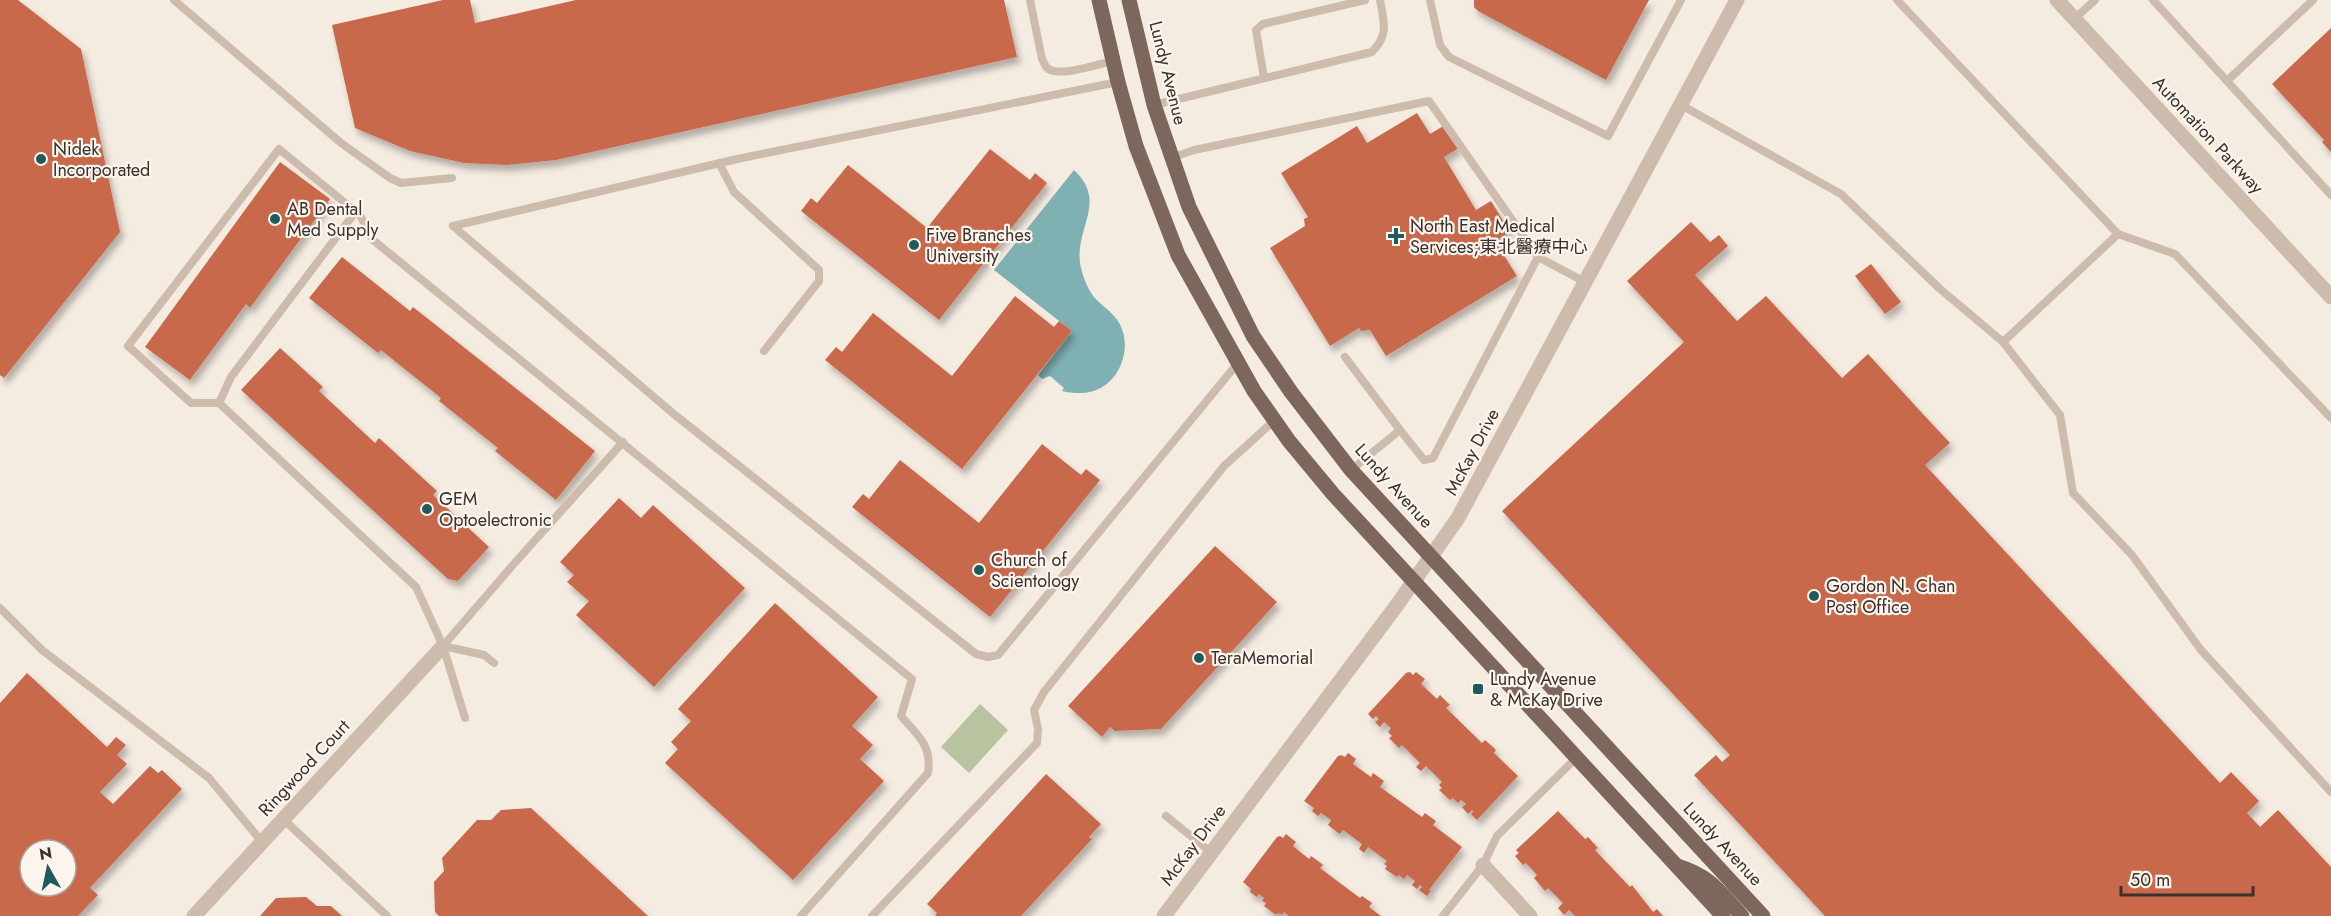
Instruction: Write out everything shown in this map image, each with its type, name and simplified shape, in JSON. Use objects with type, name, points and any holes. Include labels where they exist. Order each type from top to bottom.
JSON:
[{"type":"main road","points":[[1099,0],[1136,146],[1178,255],[1237,364],[1275,420],[1333,494],[1723,916]]},
{"type":"main road","name":"Lundy Avenue","points":[[1130,0],[1154,105],[1170,158],[1189,207],[1253,336],[1290,392],[1351,470],[1763,916]]},
{"type":"main road","points":[[1676,866],[1698,872],[1715,886],[1742,916]]},
{"type":"street","name":"McKay Drive","points":[[1164,916],[1414,582],[1458,518],[1737,0]]},
{"type":"street","name":"Automation Parkway","points":[[2057,0],[2331,297]]},
{"type":"street","name":"Ringwood Court","points":[[194,916],[443,646]]},
{"type":"street","points":[[1483,865],[1530,916]]},
{"type":"lane","points":[[174,0],[341,143],[390,178],[400,183],[452,178]]},
{"type":"lane","points":[[1030,0],[1042,59],[1047,68],[1056,72],[1068,71],[1113,61]]},
{"type":"lane","points":[[1264,78],[1256,39],[1256,30],[1263,24],[1365,0]]},
{"type":"lane","points":[[1154,105],[1372,52],[1382,42],[1384,30],[1380,0]]},
{"type":"lane","points":[[1430,0],[1440,45],[1449,57],[1608,136],[1681,0]]},
{"type":"lane","points":[[1897,0],[2118,234],[2175,254],[2331,418]]},
{"type":"lane","points":[[2074,19],[2095,0]]},
{"type":"lane","points":[[2153,0],[2331,195]]},
{"type":"lane","points":[[2227,81],[2313,0]]},
{"type":"lane","points":[[1118,82],[718,163],[453,226],[675,415],[976,654],[988,657],[998,655],[1237,364]]},
{"type":"lane","points":[[1170,158],[1194,150],[1429,101],[1538,257],[1585,282]]},
{"type":"lane","points":[[1681,105],[1841,194],[1939,288],[2002,342],[2060,415],[2073,493],[2132,555],[2200,651],[2331,792]]},
{"type":"lane","points":[[465,718],[443,646],[416,587],[219,403],[191,403],[128,346],[279,149],[356,211],[372,240],[912,679],[901,716],[924,743],[930,758],[928,773],[801,916]]},
{"type":"lane","points":[[718,163],[734,192],[819,270],[819,281],[764,351]]},
{"type":"lane","points":[[219,403],[231,377],[356,211]]},
{"type":"lane","points":[[2002,342],[2118,234]]},
{"type":"lane","points":[[1345,357],[1424,460],[1434,458],[1538,257]]},
{"type":"lane","points":[[872,916],[1037,743],[1038,729],[1034,710],[1044,692],[1224,466],[1275,420]]},
{"type":"lane","points":[[1351,470],[1400,430]]},
{"type":"lane","points":[[443,646],[623,442]]},
{"type":"lane","points":[[0,608],[42,650],[209,778],[262,842]]},
{"type":"lane","points":[[443,646],[484,655],[494,663]]},
{"type":"lane","points":[[1443,916],[1483,865],[1497,836],[1576,758]]},
{"type":"lane","points":[[1166,816],[1212,853]]},
{"type":"lane","points":[[283,819],[387,916]]},
{"type":"green space","points":[[980,704],[1008,730],[969,773],[941,747]]},
{"type":"water","points":[[1074,170],[1084,182],[1089,193],[1090,204],[1080,250],[1082,272],[1094,297],[1112,313],[1119,324],[1125,341],[1123,359],[1115,375],[1099,389],[1081,393],[1062,391],[1064,388],[1050,376],[1042,379],[1038,375],[1072,331],[994,270]]},
{"type":"building","points":[[0,0],[18,0],[81,49],[120,232],[4,378],[0,375]]},
{"type":"building","points":[[443,0],[470,0],[475,23],[576,0],[1004,0],[1017,57],[556,160],[507,165],[464,163],[410,151],[355,128],[332,25]]},
{"type":"building","points":[[1474,0],[1649,0],[1606,80],[1478,11],[1474,7]]},
{"type":"building","points":[[2331,28],[2331,152],[2322,142],[2324,140],[2272,84]]},
{"type":"building","name":"North East Medical Services;東北醫療中心","points":[[1417,113],[1430,134],[1445,125],[1459,148],[1444,157],[1476,210],[1491,201],[1510,232],[1495,241],[1517,276],[1386,356],[1370,330],[1361,331],[1359,328],[1330,346],[1270,248],[1305,226],[1304,219],[1308,217],[1281,173],[1357,126],[1367,143]]},
{"type":"building","points":[[990,149],[1030,180],[1035,173],[1047,183],[939,320],[801,211],[811,198],[817,203],[848,165],[927,228]]},
{"type":"building","points":[[280,162],[330,199],[250,308],[246,304],[190,380],[145,347]]},
{"type":"building","name":"Gordon N. Chan Post Office","points":[[1691,222],[1710,242],[1719,235],[1728,246],[1695,275],[1737,321],[1766,296],[1842,378],[1868,354],[1950,443],[1925,465],[2220,783],[2231,772],[2259,801],[2247,813],[2260,827],[2278,810],[2331,867],[2331,916],[1825,916],[1694,775],[1716,755],[1722,762],[1730,755],[1502,511],[1684,342],[1627,281]]},
{"type":"building","points":[[342,257],[410,311],[413,307],[595,451],[556,500],[495,451],[498,448],[439,401],[441,398],[381,350],[378,353],[309,298]]},
{"type":"building","points":[[1871,264],[1901,302],[1885,314],[1855,276]]},
{"type":"building","points":[[1015,296],[1054,327],[1059,321],[1072,331],[962,469],[825,360],[836,347],[842,352],[873,313],[952,376]]},
{"type":"building","points":[[280,348],[323,387],[319,391],[375,443],[379,438],[437,491],[433,495],[489,547],[458,581],[448,579],[241,390]]},
{"type":"building","name":"Church of Scientology","points":[[1042,444],[1081,475],[1086,469],[1100,480],[990,617],[852,507],[863,494],[869,499],[900,460],[979,523]]},
{"type":"building","points":[[619,498],[641,518],[653,505],[745,588],[654,687],[576,615],[589,601],[567,582],[574,575],[560,562]]},
{"type":"building","points":[[1215,546],[1277,602],[1161,729],[1115,731],[1110,727],[1102,737],[1068,706]]},
{"type":"building","points":[[775,603],[878,697],[852,726],[873,745],[860,759],[884,781],[793,880],[665,763],[678,749],[671,742],[691,721],[678,709]]},
{"type":"building","points":[[1410,672],[1413,675],[1416,672],[1425,679],[1421,684],[1437,699],[1440,695],[1450,705],[1446,708],[1482,743],[1485,740],[1493,747],[1496,750],[1494,753],[1518,776],[1477,820],[1471,814],[1472,810],[1468,814],[1462,807],[1466,804],[1461,800],[1458,803],[1453,798],[1450,800],[1439,790],[1442,788],[1439,785],[1442,782],[1426,766],[1421,771],[1416,767],[1420,763],[1402,745],[1399,748],[1389,738],[1392,736],[1388,732],[1391,728],[1384,722],[1380,727],[1375,722],[1379,719],[1376,716],[1373,719],[1368,714],[1406,673]]},
{"type":"building","points":[[27,673],[107,747],[116,737],[126,745],[117,755],[127,764],[100,792],[113,804],[150,766],[158,773],[162,770],[182,789],[90,888],[98,895],[78,916],[0,916],[0,703]]},
{"type":"building","points":[[1348,753],[1356,759],[1353,764],[1371,777],[1373,773],[1384,781],[1380,787],[1422,817],[1425,813],[1436,821],[1433,825],[1462,847],[1429,890],[1431,891],[1427,896],[1419,890],[1422,887],[1420,885],[1417,889],[1412,885],[1415,881],[1407,875],[1404,879],[1399,875],[1397,877],[1385,869],[1387,866],[1384,864],[1387,861],[1368,847],[1364,853],[1359,849],[1362,844],[1343,830],[1340,834],[1337,832],[1328,825],[1331,820],[1321,813],[1318,816],[1312,811],[1314,808],[1304,801],[1338,756],[1345,757]]},
{"type":"building","points":[[1046,774],[1101,824],[1089,837],[1092,839],[1021,916],[935,916],[937,913],[927,904]]},
{"type":"building","points":[[531,808],[648,916],[439,916],[435,912],[434,882],[444,871],[442,858],[477,820],[491,820],[501,810]]},
{"type":"building","points":[[1558,811],[1585,839],[1588,837],[1598,848],[1595,850],[1630,887],[1632,885],[1653,912],[1657,909],[1663,916],[1575,916],[1569,910],[1564,915],[1558,908],[1563,903],[1548,888],[1545,891],[1534,878],[1537,875],[1526,863],[1523,865],[1515,856],[1519,853],[1516,850]]},
{"type":"building","points":[[1286,834],[1296,842],[1293,846],[1309,859],[1311,856],[1318,861],[1323,865],[1320,868],[1360,898],[1362,896],[1372,903],[1369,907],[1381,916],[1289,916],[1284,912],[1282,915],[1278,913],[1276,915],[1264,906],[1266,903],[1262,901],[1264,898],[1259,894],[1257,897],[1250,892],[1251,889],[1243,882],[1277,837],[1283,838]]},
{"type":"building","points":[[306,897],[317,906],[331,906],[342,916],[260,916],[276,898]]},
{"type":"place","name":"Nidek Incorporated","points":[[41,159]]},
{"type":"place","name":"AB Dental Med Supply","points":[[275,219]]},
{"type":"place","name":"North East Medical Services;東北醫療中心","points":[[1396,236]]},
{"type":"place","name":"Five Branches University","points":[[914,245]]},
{"type":"place","name":"GEM Optoelectronic","points":[[427,509]]},
{"type":"place","name":"Church of Scientology","points":[[979,570]]},
{"type":"place","name":"Gordon N. Chan Post Office","points":[[1814,596]]},
{"type":"place","name":"TeraMemorial","points":[[1199,658]]},
{"type":"place","name":"Lundy Avenue & McKay Drive","points":[[1478,689]]}]
